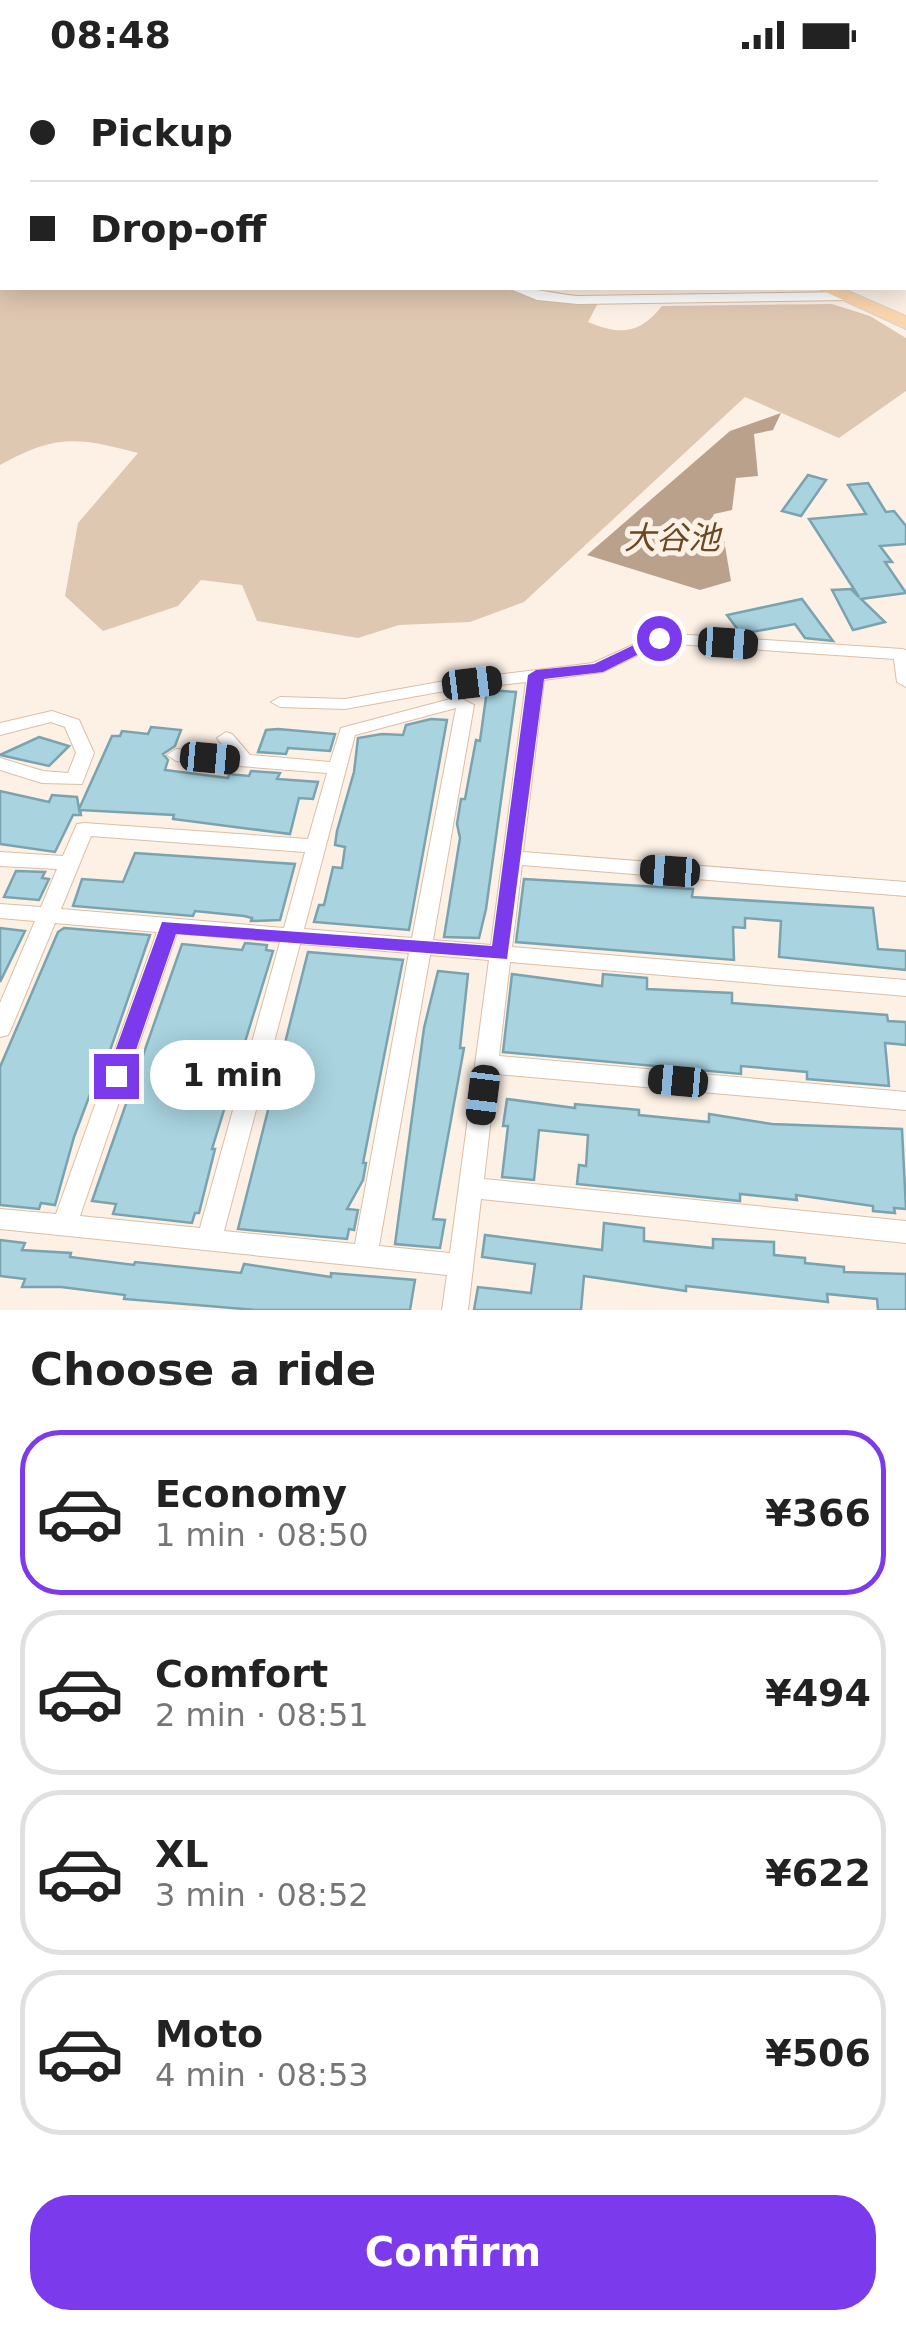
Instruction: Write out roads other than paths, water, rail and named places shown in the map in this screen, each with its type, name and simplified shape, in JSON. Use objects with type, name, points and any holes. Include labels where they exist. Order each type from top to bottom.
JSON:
[{"type":"main road","points":[[832,290],[906,323]]},
{"type":"street","points":[[520,290],[578,300],[850,296]]},
{"type":"street","points":[[280,702],[345,704],[440,687],[598,668],[659,638],[904,654],[906,682]]},
{"type":"street","points":[[455,1310],[536,675]]},
{"type":"street","points":[[209,1242],[334,768],[347,732],[458,702],[466,705],[365,1256]]},
{"type":"street","points":[[0,729],[52,716],[73,724],[86,752],[75,780],[0,764]]},
{"type":"street","points":[[226,738],[245,761]]},
{"type":"street","points":[[176,755],[334,768]]},
{"type":"street","points":[[0,1029],[84,829],[314,846]]},
{"type":"street","points":[[0,858],[68,863]]},
{"type":"street","points":[[514,858],[906,889]]},
{"type":"street","points":[[0,912],[906,988]]},
{"type":"street","points":[[64,1226],[169,927]]},
{"type":"street","points":[[487,1064],[906,1101]]},
{"type":"street","points":[[471,1188],[906,1232]]},
{"type":"street","points":[[0,1219],[461,1265]]},
{"type":"water","name":"大谷池","points":[[781,413],[773,430],[754,434],[758,476],[736,478],[732,510],[714,514],[709,524],[724,540],[731,581],[700,590],[587,555],[730,431]]}]
